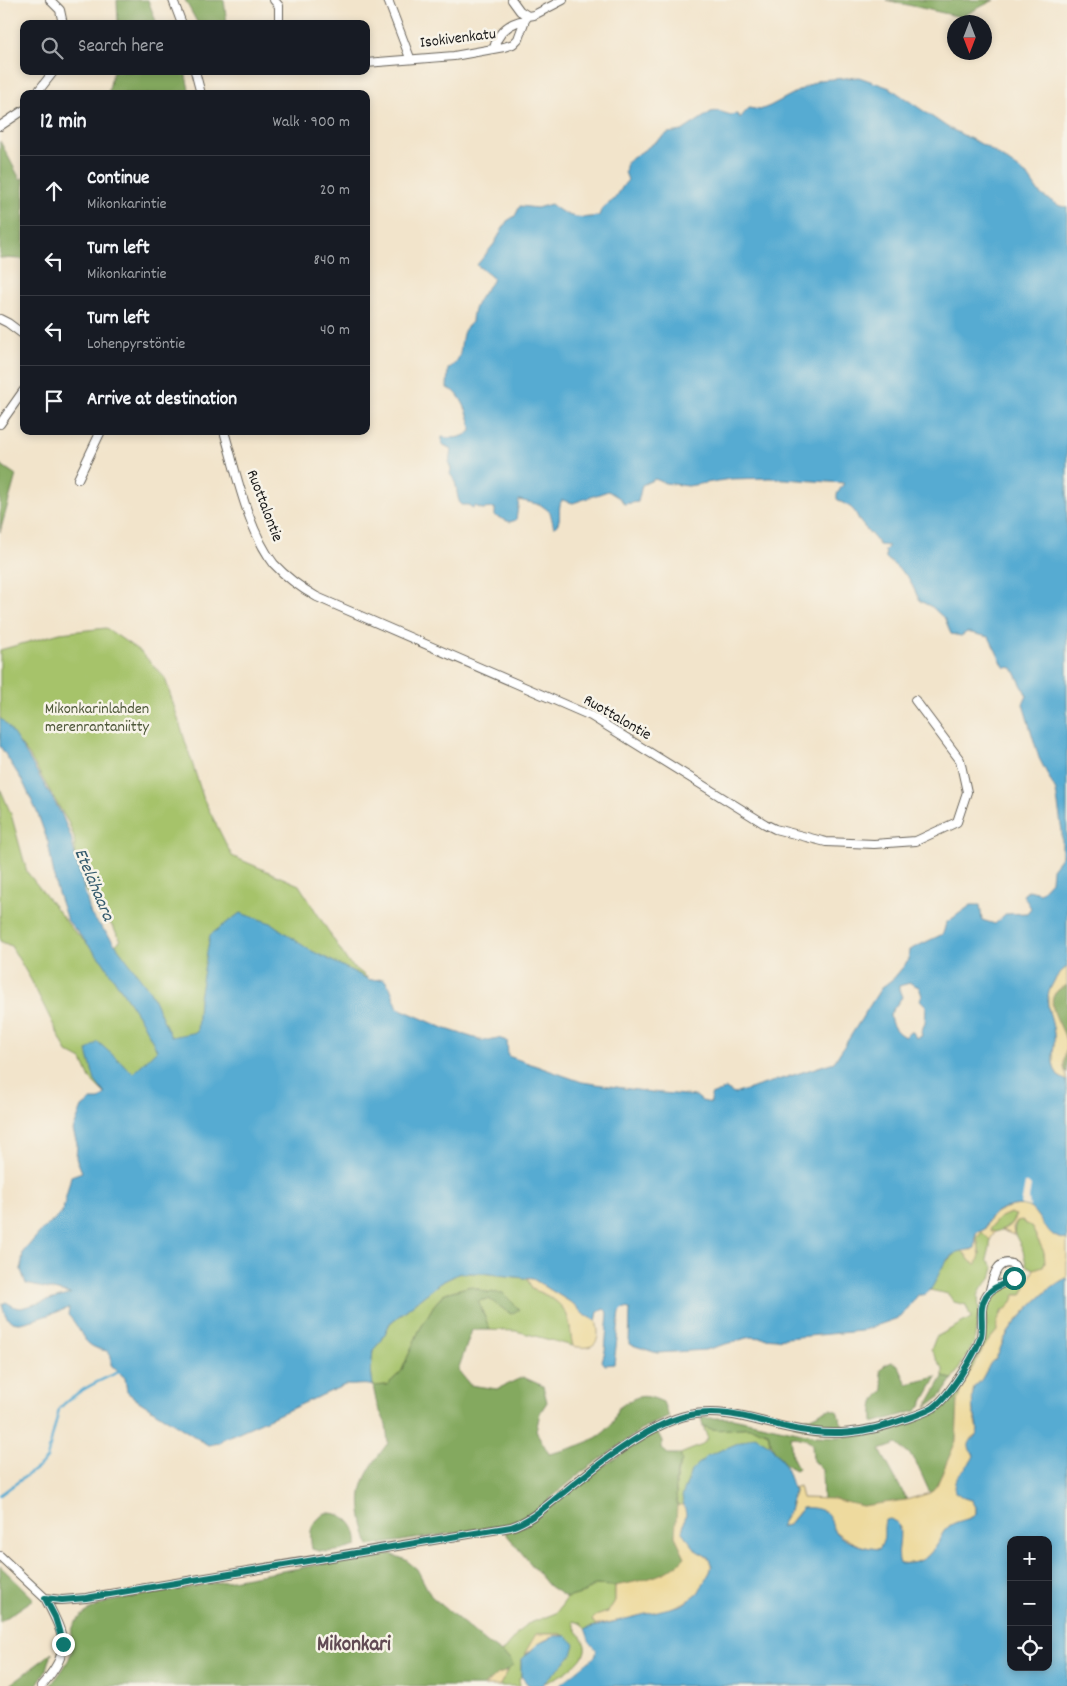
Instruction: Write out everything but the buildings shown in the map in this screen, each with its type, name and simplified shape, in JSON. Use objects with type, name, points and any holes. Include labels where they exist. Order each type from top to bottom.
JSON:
[{"type":"street","points":[[50,0],[60,10],[62,20]]},
{"type":"street","points":[[173,0],[180,20]]},
{"type":"street","points":[[274,0],[279,6],[279,20]]},
{"type":"street","points":[[388,0],[410,58]]},
{"type":"street","points":[[512,0],[527,18]]},
{"type":"street","points":[[494,48],[502,31],[516,21],[534,15],[563,0]]},
{"type":"street","name":"Isokivenkatu","points":[[370,63],[454,56],[512,44],[518,40],[527,18]]},
{"type":"street","points":[[39,90],[51,75]]},
{"type":"street","points":[[196,75],[200,90]]},
{"type":"street","points":[[0,126],[20,113]]},
{"type":"street","points":[[0,319],[20,332]]},
{"type":"street","points":[[0,424],[20,396]]},
{"type":"street","points":[[78,478],[99,435]]},
{"type":"street","name":"Ruottalontie","points":[[225,435],[246,507],[266,552],[276,565],[303,589],[334,605],[591,716],[775,828],[826,842],[874,844],[916,841],[957,822],[967,792],[960,760],[915,700]]},
{"type":"street","points":[[45,1598],[62,1600],[86,1598],[511,1527],[531,1518],[582,1478],[634,1441],[662,1424],[687,1416],[707,1413],[728,1413],[790,1428],[829,1434],[861,1432],[891,1424],[931,1409],[948,1394],[978,1345],[981,1335],[983,1303],[990,1290]]},
{"type":"street","points":[[0,1556],[45,1598],[61,1634],[63,1651],[54,1671],[41,1686]]},
{"type":"green space","points":[[117,0],[148,0],[156,20],[118,20]]},
{"type":"green space","points":[[185,0],[224,0],[226,20],[196,20]]},
{"type":"green space","points":[[886,0],[994,0],[965,15],[952,15]]},
{"type":"green space","points":[[112,75],[186,75],[189,90],[109,90]]},
{"type":"green space","points":[[0,141],[20,179],[20,259],[0,258]]},
{"type":"green space","points":[[0,464],[16,475],[0,532]]},
{"type":"green space","name":"Mikonkarinlahden merenrantaniitty","points":[[106,628],[141,652],[165,678],[204,800],[232,856],[299,885],[348,962],[370,980],[350,970],[225,1006],[163,1067],[100,1087],[105,1094],[90,1079],[82,1060],[67,1052],[31,980],[11,946],[0,941],[0,788],[11,814],[27,872],[72,929],[101,957],[121,940],[87,892],[76,857],[74,837],[69,824],[29,755],[0,719],[0,650],[60,633]]},
{"type":"green space","points":[[1067,985],[1067,1073],[1063,1061],[1065,1039],[1052,1002],[1053,996],[1058,990]]},
{"type":"green space","points":[[1010,1213],[1016,1214],[1010,1224],[999,1231],[991,1231],[990,1228],[999,1218]]},
{"type":"green space","points":[[1021,1220],[1032,1228],[1044,1252],[1045,1262],[1043,1266],[1034,1269],[1026,1265],[1023,1250],[1015,1232],[1017,1221]]},
{"type":"green space","points":[[982,1232],[990,1240],[987,1260],[994,1268],[991,1278],[978,1296],[979,1310],[974,1343],[953,1379],[943,1377],[943,1369],[931,1350],[936,1337],[971,1318],[966,1305],[954,1302],[948,1294],[930,1290],[943,1267],[961,1249],[971,1262],[980,1255],[977,1238]]},
{"type":"green space","points":[[460,1273],[481,1273],[527,1278],[532,1289],[551,1298],[561,1306],[568,1318],[573,1346],[516,1331],[490,1330],[478,1301],[489,1299],[511,1314],[519,1309],[503,1293],[485,1292],[471,1286],[445,1293],[434,1305],[419,1331],[401,1372],[387,1385],[373,1386],[371,1370],[373,1350],[382,1340],[390,1323],[440,1283]]},
{"type":"green space","points":[[1026,1277],[1030,1278],[1022,1295],[1015,1295],[1010,1306],[1001,1312],[997,1331],[985,1345],[964,1383],[958,1401],[952,1398],[984,1338],[988,1301],[996,1293],[1015,1286]]},
{"type":"green space","points":[[471,1286],[485,1292],[503,1293],[519,1309],[511,1314],[489,1299],[478,1301],[490,1330],[472,1330],[458,1370],[470,1385],[497,1389],[523,1377],[543,1386],[547,1402],[540,1413],[536,1431],[549,1454],[580,1445],[600,1435],[614,1419],[617,1409],[634,1398],[644,1396],[663,1402],[669,1417],[645,1427],[582,1472],[522,1520],[505,1525],[369,1546],[360,1503],[361,1492],[364,1481],[377,1457],[388,1443],[386,1424],[377,1405],[373,1386],[387,1385],[401,1372],[419,1331],[434,1305],[445,1293]]},
{"type":"green space","points":[[892,1362],[898,1365],[907,1384],[937,1377],[916,1411],[873,1423],[875,1401],[884,1391],[880,1370]]},
{"type":"green space","points":[[943,1377],[953,1379],[941,1396],[926,1407]]},
{"type":"green space","points":[[952,1398],[958,1401],[956,1441],[937,1485],[930,1493],[915,1460],[897,1444],[880,1450],[907,1500],[862,1506],[823,1499],[822,1470],[813,1461],[812,1444],[805,1439],[790,1436],[792,1456],[798,1468],[795,1470],[785,1464],[777,1455],[771,1444],[768,1432],[752,1428],[721,1430],[709,1428],[703,1426],[701,1418],[733,1418],[816,1436],[839,1437],[863,1434],[931,1411]]},
{"type":"green space","points":[[830,1409],[837,1411],[846,1429],[818,1431],[793,1425],[821,1412]]},
{"type":"green space","points":[[703,1426],[721,1430],[752,1428],[768,1433],[770,1445],[785,1465],[683,1501],[684,1504],[677,1506],[677,1477],[682,1461],[680,1454],[700,1446],[708,1439]]},
{"type":"green space","points":[[657,1431],[662,1441],[662,1449],[668,1454],[680,1454],[682,1461],[677,1471],[675,1483],[678,1515],[675,1536],[685,1557],[678,1565],[660,1575],[615,1586],[595,1585],[584,1593],[567,1598],[549,1586],[505,1531],[526,1525],[582,1480]]},
{"type":"green space","points":[[325,1513],[339,1515],[349,1521],[356,1532],[357,1546],[329,1552],[312,1549],[312,1528],[316,1521]]},
{"type":"green space","points":[[379,1554],[391,1554],[406,1560],[417,1569],[431,1596],[487,1643],[510,1659],[513,1665],[491,1679],[484,1686],[50,1686],[71,1655],[72,1631],[78,1619],[107,1602]]},
{"type":"green space","points":[[0,1566],[34,1599],[0,1622]]},
{"type":"green space","points":[[595,1585],[615,1586],[615,1601],[608,1612],[596,1616],[592,1621],[596,1625],[585,1629],[580,1623],[573,1621],[585,1646],[585,1652],[577,1664],[563,1674],[544,1683],[557,1669],[566,1636],[560,1634],[537,1634],[526,1651],[526,1655],[521,1660],[520,1686],[499,1686],[508,1671],[510,1659],[501,1653],[525,1625],[556,1613],[567,1598],[584,1593]]},
{"type":"green space","points":[[52,1653],[47,1669],[36,1686],[8,1686]]},
{"type":"sand","points":[[1067,967],[1067,985],[1058,990],[1053,996],[1052,1003],[1066,1042],[1064,1068],[1067,1081],[1058,1076],[1053,1065],[1054,1034],[1048,1009],[1048,997],[1049,991],[1057,977]]},
{"type":"sand","points":[[1021,1205],[1030,1207],[1054,1236],[1067,1240],[1067,1278],[1041,1296],[1023,1314],[1008,1332],[996,1358],[990,1363],[981,1380],[974,1388],[973,1411],[978,1429],[977,1434],[971,1438],[974,1455],[964,1498],[972,1500],[976,1507],[976,1514],[948,1527],[924,1559],[914,1563],[900,1564],[898,1558],[900,1527],[884,1527],[885,1540],[879,1549],[854,1543],[799,1511],[788,1525],[780,1527],[789,1511],[793,1488],[799,1486],[802,1498],[833,1499],[862,1506],[906,1500],[930,1493],[937,1485],[956,1441],[958,1401],[964,1383],[985,1345],[997,1331],[997,1323],[1000,1317],[1010,1305],[1015,1295],[1022,1295],[1034,1269],[1043,1266],[1045,1262],[1044,1252],[1032,1228],[1022,1220],[1017,1221],[1013,1227],[1014,1235],[1001,1230],[1007,1228],[1016,1215],[1010,1213],[999,1218],[990,1228],[991,1231],[995,1232],[990,1240],[982,1232],[977,1238],[980,1255],[977,1264],[971,1262],[961,1249],[972,1250],[976,1244],[976,1233],[985,1229],[994,1214],[1010,1207]]},
{"type":"sand","points":[[527,1278],[533,1279],[575,1305],[583,1314],[596,1321],[598,1334],[592,1346],[573,1346],[568,1318],[561,1306],[551,1298],[532,1289]]},
{"type":"sand","points":[[684,1504],[697,1551],[707,1557],[711,1566],[709,1574],[698,1593],[677,1606],[635,1618],[596,1625],[592,1620],[596,1616],[608,1612],[615,1601],[615,1586],[662,1574],[685,1557],[675,1536],[677,1506]]},
{"type":"sand","points":[[536,1634],[560,1634],[566,1636],[549,1638],[526,1655],[526,1651]]},
{"type":"sand","points":[[508,1671],[499,1686],[484,1686],[498,1674]]},
{"type":"water","points":[[859,77],[890,88],[947,127],[987,147],[1027,175],[1040,194],[1060,206],[1067,207],[1067,967],[1057,977],[1049,991],[1048,1009],[1054,1034],[1053,1065],[1058,1076],[1067,1081],[1067,1240],[1052,1234],[1028,1207],[1022,1205],[1002,1209],[991,1217],[985,1229],[976,1233],[975,1248],[953,1254],[943,1265],[929,1291],[918,1295],[901,1317],[861,1331],[776,1339],[750,1337],[705,1350],[657,1353],[629,1344],[630,1309],[624,1308],[620,1312],[614,1364],[605,1365],[602,1361],[605,1351],[608,1313],[604,1309],[598,1312],[596,1321],[583,1314],[575,1305],[533,1279],[481,1273],[460,1273],[440,1283],[390,1323],[382,1340],[373,1350],[371,1370],[373,1386],[345,1385],[223,1439],[219,1443],[208,1445],[127,1392],[125,1378],[111,1365],[111,1356],[107,1351],[91,1346],[83,1338],[68,1315],[69,1308],[36,1319],[15,1323],[5,1314],[2,1304],[6,1302],[21,1308],[71,1294],[26,1284],[21,1270],[23,1252],[41,1231],[62,1213],[71,1176],[82,1172],[76,1158],[77,1144],[73,1130],[82,1107],[91,1100],[99,1100],[105,1094],[95,1081],[87,1051],[98,1042],[133,1073],[157,1050],[141,1020],[103,962],[67,920],[56,887],[48,842],[37,812],[23,782],[0,746],[0,718],[8,726],[27,755],[61,813],[71,837],[91,915],[150,991],[171,1037],[197,1032],[199,998],[210,935],[240,913],[271,923],[308,949],[370,980],[384,979],[390,987],[398,1008],[446,1029],[484,1041],[498,1038],[507,1041],[508,1056],[582,1082],[651,1092],[696,1096],[702,1101],[711,1103],[711,1095],[726,1089],[734,1094],[834,1062],[881,988],[894,978],[908,961],[909,950],[943,934],[946,923],[971,905],[980,905],[982,920],[995,924],[1005,914],[1027,913],[1031,908],[1023,895],[1029,890],[1040,893],[1051,881],[1052,869],[1062,856],[1062,831],[1056,791],[1039,758],[1023,704],[1027,696],[1013,668],[1004,667],[989,637],[967,632],[961,636],[951,634],[945,619],[932,607],[920,601],[908,577],[886,558],[885,550],[889,546],[879,545],[861,523],[856,513],[837,499],[837,494],[844,483],[770,478],[730,479],[688,486],[665,483],[655,479],[642,485],[638,502],[624,504],[621,499],[608,491],[573,503],[562,500],[560,503],[559,522],[554,528],[550,512],[541,505],[519,500],[516,520],[510,522],[495,516],[495,508],[482,509],[475,506],[473,508],[468,505],[461,505],[455,482],[450,474],[451,449],[442,444],[442,437],[461,437],[471,431],[471,427],[461,400],[455,392],[447,388],[448,369],[459,357],[464,332],[472,322],[476,304],[494,279],[477,265],[494,244],[507,221],[515,216],[520,206],[537,208],[551,204],[568,215],[599,216],[603,208],[615,198],[628,180],[625,172],[627,162],[668,133],[682,131],[711,112],[718,111],[731,115],[737,114],[740,118],[749,108],[760,110],[770,106],[819,80]],"holes":[[[910,983],[919,987],[922,996],[920,1000],[926,1006],[925,1023],[921,1032],[922,1036],[916,1038],[913,1032],[910,1032],[905,1037],[894,1028],[890,1014],[902,997],[899,986]]]},
{"type":"water","points":[[1067,1278],[1067,1686],[558,1686],[595,1656],[596,1650],[589,1641],[585,1629],[682,1605],[698,1593],[712,1566],[708,1557],[697,1551],[682,1532],[686,1514],[682,1497],[691,1471],[707,1456],[755,1436],[770,1445],[785,1465],[794,1491],[789,1511],[780,1527],[788,1525],[802,1508],[818,1509],[828,1515],[833,1529],[839,1536],[862,1546],[879,1549],[884,1538],[885,1520],[890,1519],[897,1522],[899,1527],[898,1554],[900,1564],[914,1563],[928,1556],[947,1528],[976,1514],[976,1507],[972,1500],[964,1498],[955,1492],[958,1476],[974,1455],[970,1450],[969,1443],[978,1432],[973,1412],[974,1387],[981,1380],[990,1363],[996,1358],[1004,1340],[1015,1324],[1051,1288]]},
{"type":"water","points":[[555,1636],[566,1636],[575,1644],[572,1655],[543,1686],[529,1686],[521,1676],[521,1660],[538,1644]]},
{"type":"pier","points":[[1025,1183],[1031,1186],[1030,1207],[1021,1205]]},
{"type":"pier","points":[[584,1627],[589,1641],[596,1650],[595,1656],[558,1686],[555,1686],[593,1655],[594,1651],[586,1642]]},
{"type":"waterway","points":[[0,1495],[41,1465],[47,1458],[59,1409],[80,1392],[121,1371]]},
{"type":"district","name":"Mikonkari","points":[[354,1646]]},
{"type":"route","points":[[63,1644],[55,1617],[45,1598],[62,1600],[86,1598],[455,1538],[511,1527],[531,1518],[582,1478],[634,1441],[674,1419],[707,1413],[728,1413],[790,1428],[819,1434],[829,1434],[861,1432],[920,1414],[943,1400],[978,1345],[982,1328],[981,1310],[990,1290],[1014,1278]]},
{"type":"water label","name":"Etelähaara","points":[[93,885]]}]
